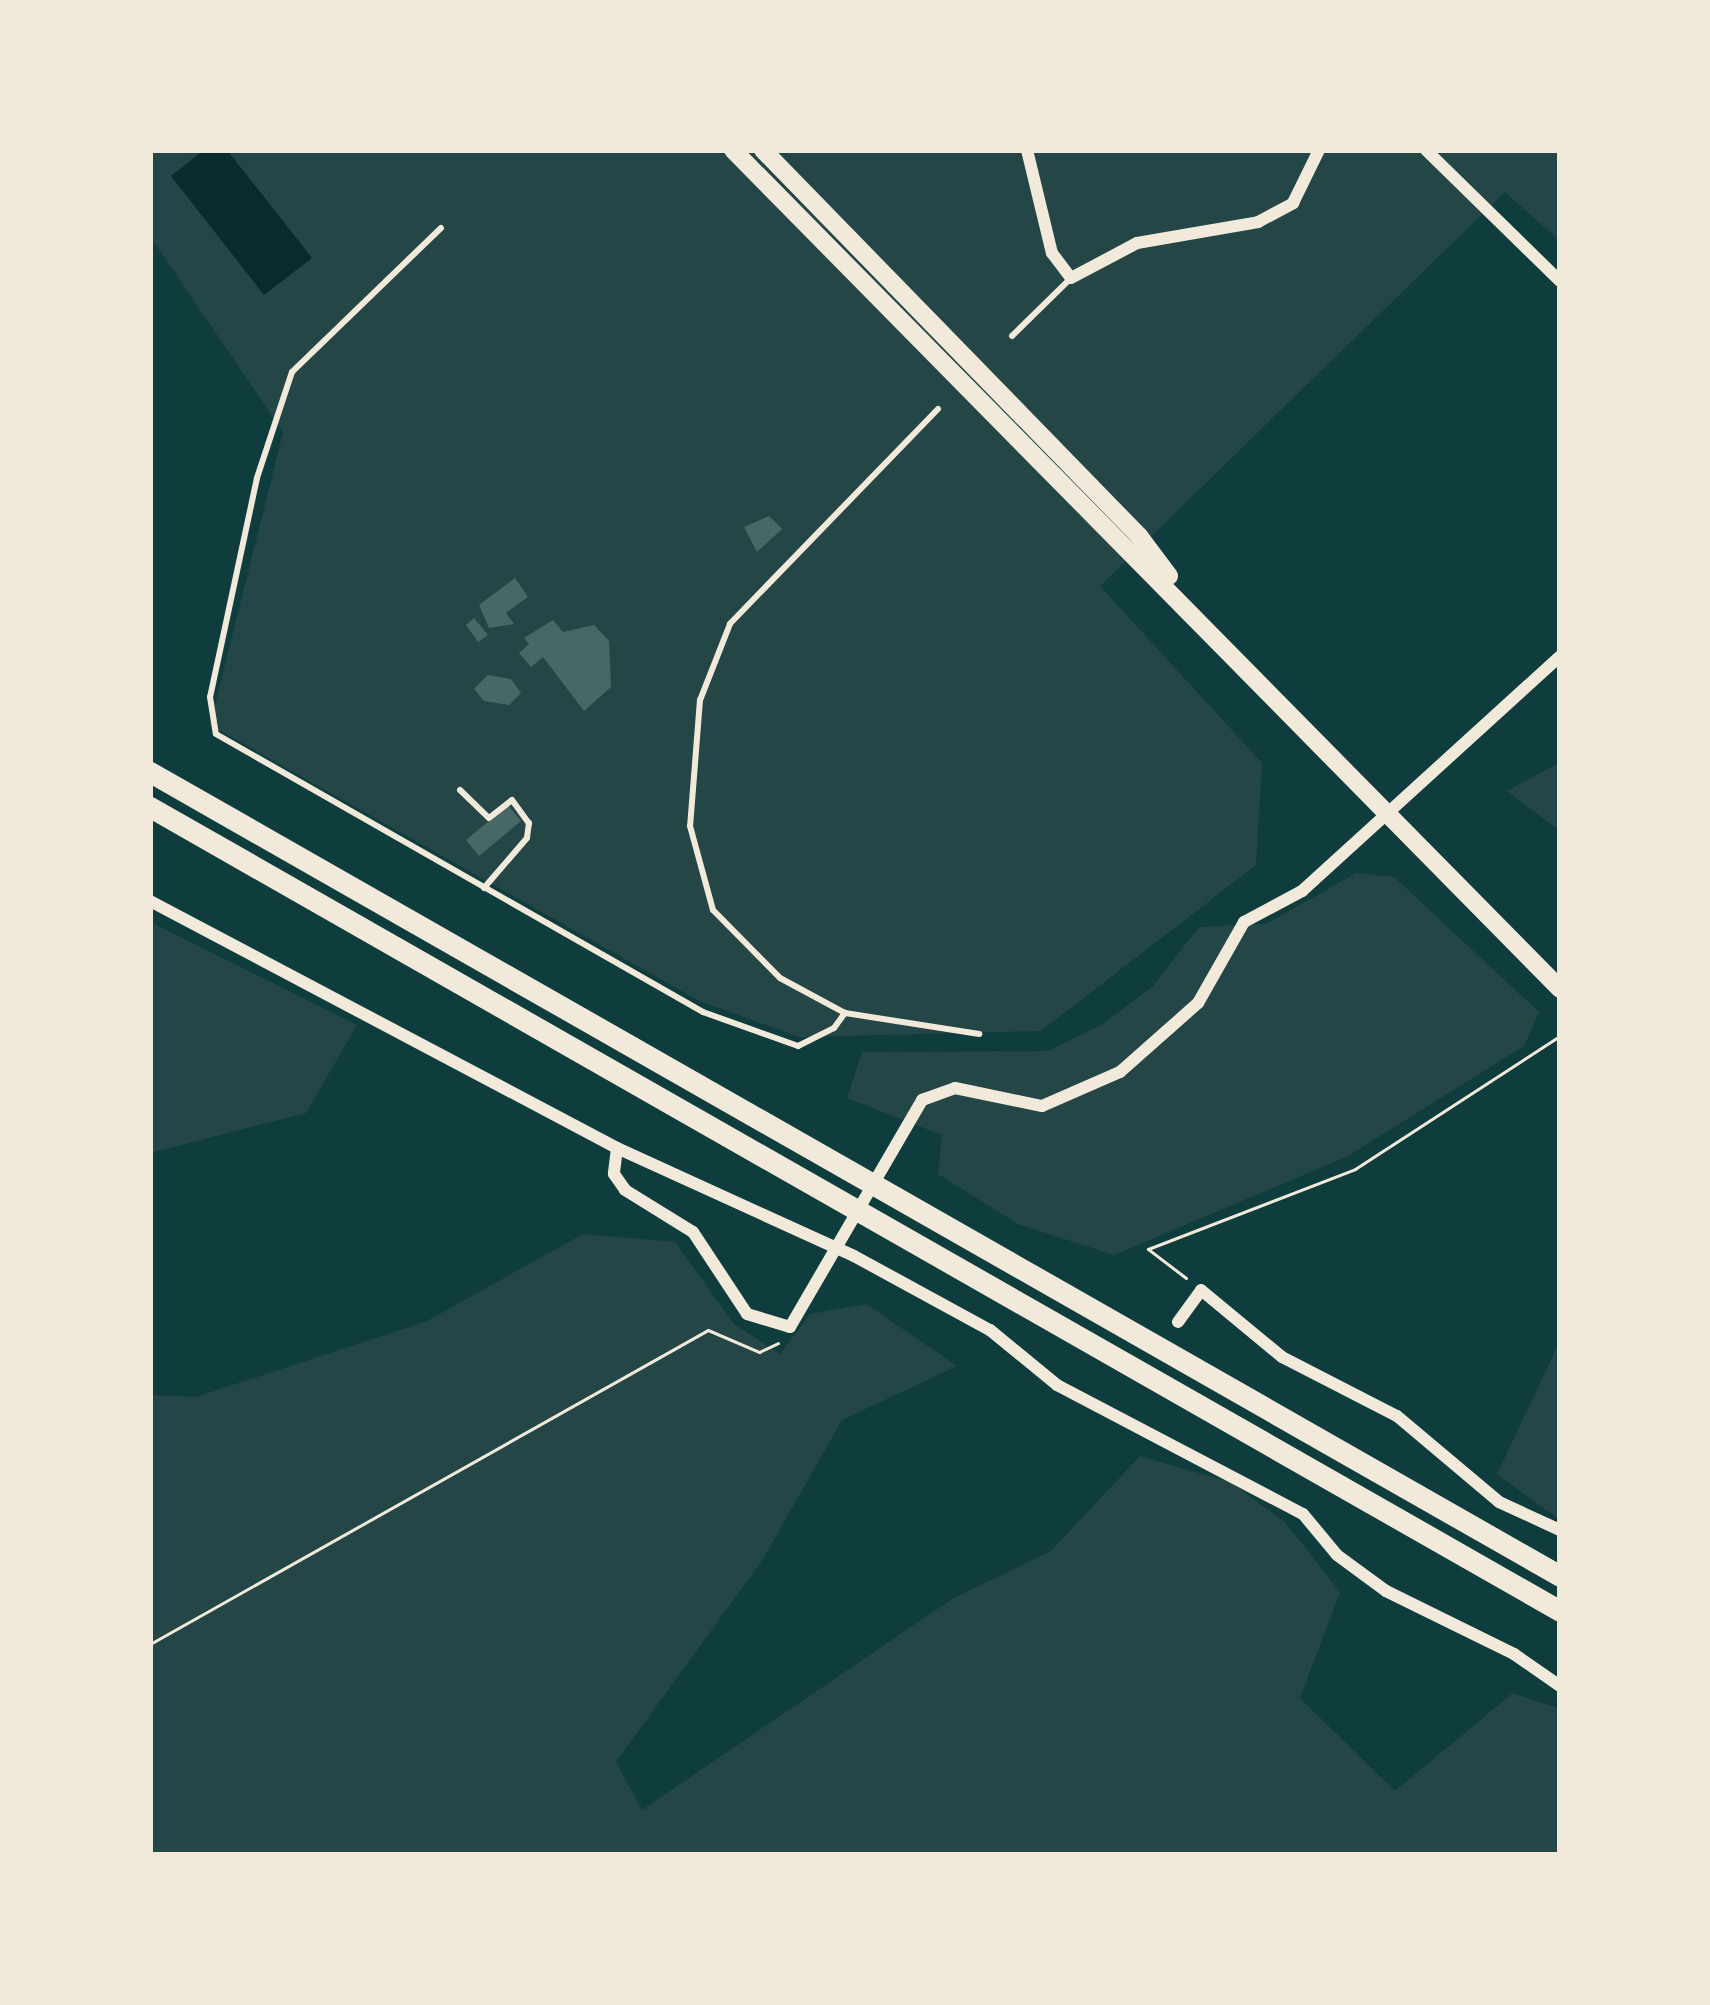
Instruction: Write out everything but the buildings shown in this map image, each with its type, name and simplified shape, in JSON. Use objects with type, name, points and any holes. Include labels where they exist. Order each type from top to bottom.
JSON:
[{"type":"highway","points":[[733,150],[1196,614],[1555,985]]},
{"type":"highway","points":[[763,150],[1139,536],[1196,614]]},
{"type":"highway","points":[[150,772],[1560,1576]]},
{"type":"highway","points":[[150,807],[1560,1611]]},
{"type":"street","points":[[1027,150],[1052,253],[1071,278],[1138,243],[1258,222],[1293,203],[1316,171],[1319,150]]},
{"type":"street","points":[[1426,150],[1560,281]]},
{"type":"street","points":[[616,1148],[614,1174],[625,1190],[693,1232],[747,1314],[790,1327],[905,1124],[938,1091],[1042,1106],[1120,1072],[1198,1003],[1244,922],[1302,891],[1560,656]]},
{"type":"street","points":[[150,901],[616,1148],[874,1267],[990,1330],[1058,1385],[1243,1477],[1303,1514],[1337,1555],[1387,1592],[1514,1654],[1560,1686]]},
{"type":"street","points":[[1178,1322],[1201,1290],[1310,1376],[1431,1439],[1499,1502],[1560,1530]]},
{"type":"lane","points":[[441,228],[292,372],[257,478],[209,697],[216,734],[722,1019],[798,1046],[834,1028],[845,1012]]},
{"type":"lane","points":[[1012,336],[1071,278]]},
{"type":"lane","points":[[938,410],[730,624],[711,663],[694,740],[690,826],[713,910],[751,956],[845,1012],[980,1034]]},
{"type":"lane","points":[[460,790],[489,818],[512,800],[529,823],[527,838],[484,888]]},
{"type":"path","points":[[1201,1290],[1148,1249],[1355,1169],[1560,1036]]},
{"type":"path","points":[[150,1644],[708,1330],[759,1352],[776,1346],[790,1327]]},
{"type":"shaded area","points":[[150,150],[1560,150],[1560,241],[1505,192],[1100,586],[1262,763],[1256,865],[1041,1031],[800,1037],[701,1002],[210,725],[283,432],[150,236]]},
{"type":"shaded area","points":[[204,150],[227,150],[312,258],[264,295],[171,176]]},
{"type":"shaded area","points":[[1560,762],[1560,831],[1507,791]]},
{"type":"shaded area","points":[[1356,873],[1394,877],[1539,1012],[1524,1046],[1348,1156],[1114,1255],[1018,1224],[938,1174],[942,1135],[847,1098],[862,1052],[1048,1051],[1103,1024],[1153,986],[1199,927],[1266,924]]},
{"type":"shaded area","points":[[150,922],[357,1025],[306,1113],[150,1153]]},
{"type":"shaded area","points":[[583,1234],[675,1242],[734,1324],[780,1354],[810,1314],[866,1304],[957,1366],[842,1420],[763,1559],[616,1762],[642,1810],[952,1599],[1051,1551],[1140,1456],[1230,1482],[1285,1522],[1340,1592],[1300,1698],[1395,1791],[1513,1693],[1560,1709],[1560,1855],[150,1855],[150,1395],[196,1397],[427,1321]]},
{"type":"shaded area","points":[[1560,1341],[1560,1520],[1497,1474]]}]
